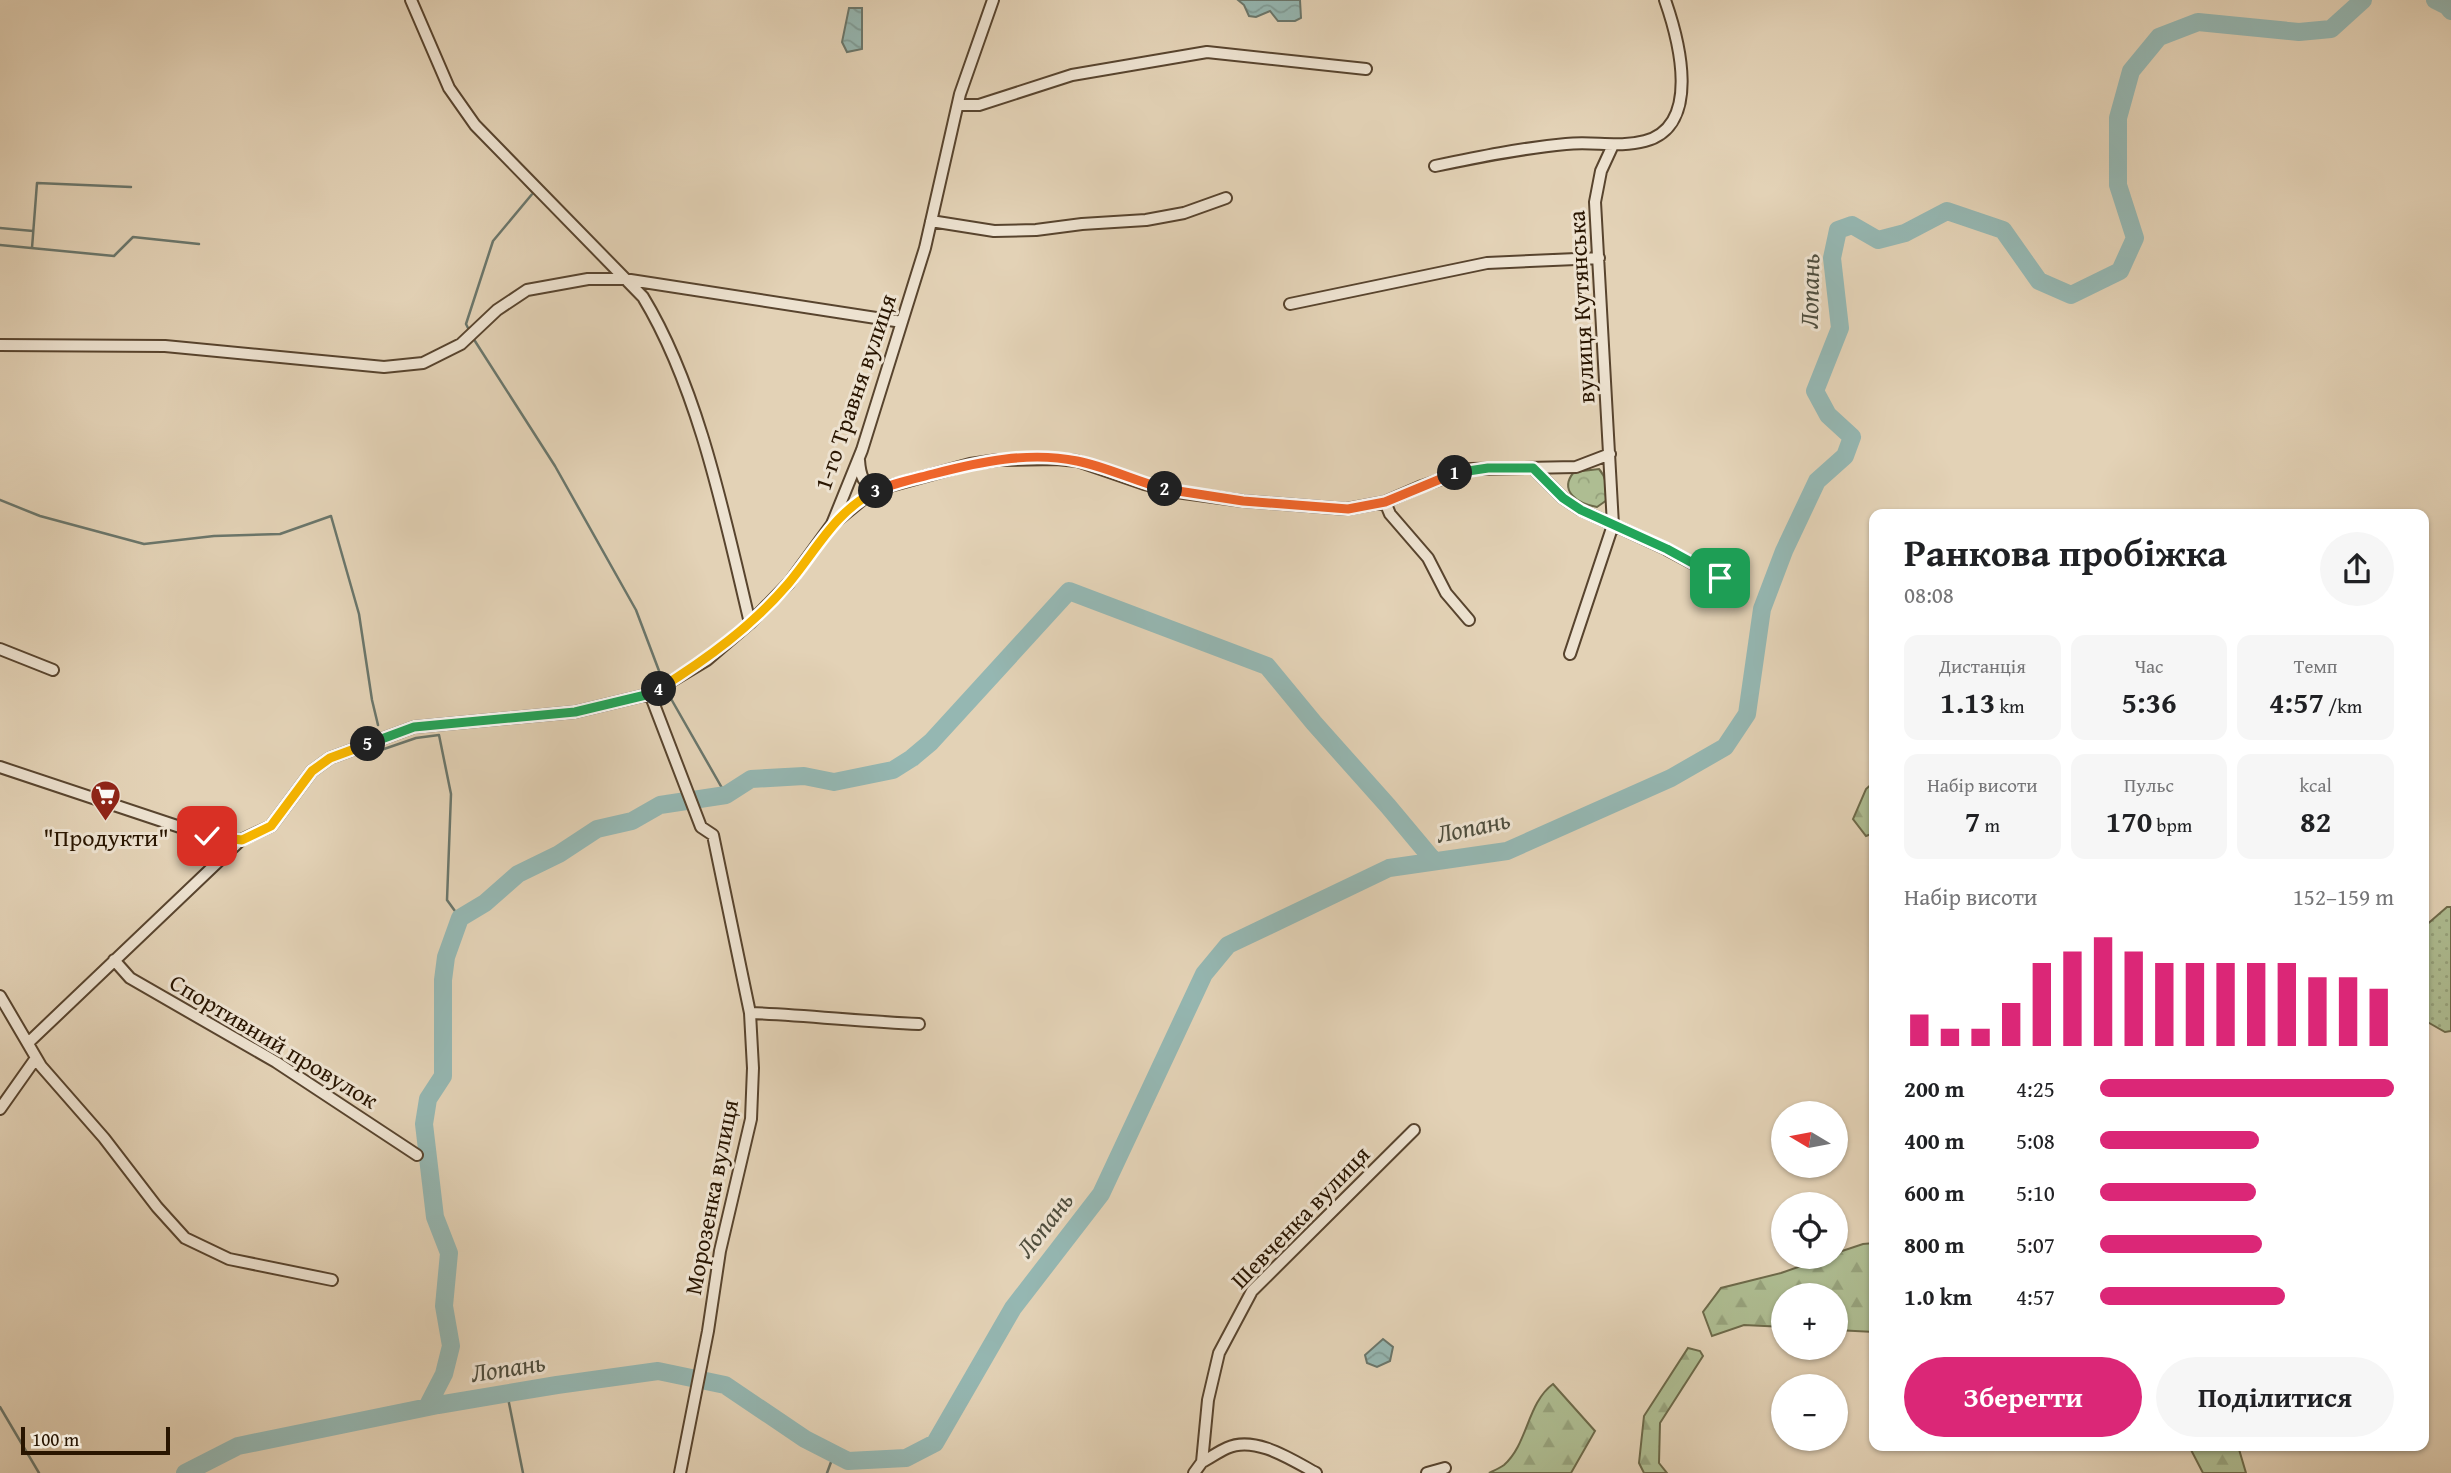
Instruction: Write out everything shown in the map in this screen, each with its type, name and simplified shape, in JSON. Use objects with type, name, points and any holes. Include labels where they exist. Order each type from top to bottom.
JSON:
[{"type":"street","points":[[411,0],[449,88],[475,125],[643,297],[658,322],[692,407],[725,517],[750,623]]},
{"type":"street","name":"1-го Травня вулиця","points":[[28,1043],[242,840],[271,826],[312,771],[330,758],[414,727],[575,712],[650,694],[707,660],[750,623],[789,583],[832,524],[859,457],[931,221],[958,105],[993,0]]},
{"type":"street","points":[[1435,166],[1510,151],[1567,144],[1586,142],[1613,145],[1646,141],[1663,133],[1677,117],[1682,94],[1671,19],[1665,0]]},
{"type":"street","points":[[958,105],[979,106],[1072,75],[1207,52],[1366,69]]},
{"type":"street","name":"вулиця Кутянська","points":[[1570,654],[1613,525],[1595,202],[1601,171],[1613,145]]},
{"type":"street","points":[[931,221],[994,231],[1036,230],[1146,220],[1184,213],[1226,198]]},
{"type":"street","points":[[1290,304],[1487,262],[1599,258]]},
{"type":"street","points":[[0,345],[165,346],[384,367],[423,363],[461,344],[497,310],[527,290],[588,279],[624,279],[902,322]]},
{"type":"street","points":[[832,524],[866,496],[879,489],[970,464],[998,460],[1040,458],[1077,461],[1166,489],[1243,501],[1348,509],[1385,502],[1470,469],[1576,467],[1610,454]]},
{"type":"street","points":[[859,457],[863,481],[879,489]]},
{"type":"street","points":[[1533,468],[1563,498],[1720,578],[1733,580]]},
{"type":"street","points":[[1385,502],[1390,514],[1428,558],[1446,593],[1469,620]]},
{"type":"street","points":[[0,649],[53,670]]},
{"type":"street","name":"Морозенка вулиця","points":[[650,694],[701,827],[713,835],[750,1013],[753,1068],[751,1119],[720,1251],[708,1331],[680,1473]]},
{"type":"street","points":[[0,767],[207,836],[242,840]]},
{"type":"street","name":"Спортивний провулок","points":[[114,960],[130,978],[276,1062],[416,1154]]},
{"type":"street","points":[[0,996],[41,1066],[185,1238],[229,1259],[332,1280]]},
{"type":"street","points":[[750,1013],[919,1024]]},
{"type":"street","points":[[0,1109],[36,1058]]},
{"type":"street","name":"Шевченка вулиця","points":[[1202,1462],[1208,1400],[1219,1353],[1252,1291],[1414,1130]]},
{"type":"street","points":[[1194,1473],[1202,1462],[1229,1447],[1249,1444],[1287,1457],[1316,1473]]},
{"type":"street","points":[[1427,1473],[1445,1468]]},
{"type":"green space","points":[[1599,469],[1605,480],[1607,500],[1597,507],[1572,496],[1568,485],[1574,472]]},
{"type":"green space","points":[[1869,786],[1869,835],[1866,836],[1853,819]]},
{"type":"green space","points":[[2447,907],[2451,907],[2451,1031],[2445,1032],[2429,1023],[2429,923]]},
{"type":"green space","points":[[1869,1243],[1869,1332],[1848,1331],[1848,1283],[1771,1283],[1771,1326],[1744,1325],[1712,1336],[1703,1312],[1721,1288],[1792,1269],[1848,1269],[1848,1249]]},
{"type":"green space","points":[[1688,1348],[1700,1351],[1703,1356],[1660,1423],[1659,1463],[1667,1473],[1644,1473],[1639,1463],[1644,1416]]},
{"type":"green space","points":[[1553,1384],[1595,1431],[1571,1473],[1489,1473],[1504,1465],[1512,1456],[1532,1412],[1544,1392]]},
{"type":"green space","points":[[2192,1451],[2239,1451],[2246,1473],[2203,1473]]},
{"type":"water","points":[[1238,0],[1300,0],[1301,18],[1295,21],[1278,21],[1270,11],[1256,17],[1249,16],[1244,5]]},
{"type":"water","points":[[849,8],[862,8],[862,49],[847,52],[842,42]]},
{"type":"water","points":[[1383,1339],[1393,1347],[1390,1361],[1377,1367],[1367,1363],[1365,1355]]},
{"type":"waterway","name":"Лопань","points":[[185,1473],[238,1446],[438,1405],[658,1371],[725,1385],[805,1439],[848,1461],[906,1458],[935,1443],[1013,1308],[1101,1194],[1204,974],[1228,945],[1389,868],[1507,851],[1671,778],[1725,747],[1747,714],[1762,609],[1784,551],[1817,481],[1845,456],[1852,437],[1828,415],[1815,391],[1840,328],[1832,258],[1838,230],[1852,225],[1878,240],[1905,233],[1947,211],[2003,230],[2039,281],[2071,295],[2120,271],[2135,238],[2118,185],[2118,118],[2131,71],[2159,37],[2198,22],[2299,32],[2331,29],[2363,0]]},
{"type":"waterway","name":"Лопань","points":[[2435,0],[2451,11]]},
{"type":"waterway","points":[[470,332],[466,324],[493,241],[533,193],[515,173]]},
{"type":"waterway","points":[[32,248],[37,183],[131,187]]},
{"type":"waterway","points":[[0,228],[33,231]]},
{"type":"waterway","points":[[0,245],[114,256],[133,237],[199,244]]},
{"type":"waterway","points":[[473,338],[555,466],[636,610],[664,684]]},
{"type":"waterway","points":[[0,500],[40,516],[144,544],[214,536],[280,534],[331,516],[359,614],[378,725]]},
{"type":"waterway","points":[[427,1407],[444,1374],[451,1346],[444,1306],[449,1253],[435,1217],[424,1124],[428,1099],[443,1076],[443,980],[446,957],[460,918],[485,903],[518,874],[559,854],[597,829],[632,821],[660,805],[726,795],[751,779],[804,776],[834,782],[893,770],[931,742],[1069,591],[1267,666],[1434,861]]},
{"type":"waterway","points":[[666,690],[726,795]]},
{"type":"waterway","points":[[384,749],[416,738],[439,735],[451,794],[447,900],[460,918]]},
{"type":"waterway","points":[[507,1393],[523,1473]]},
{"type":"waterway","points":[[0,1407],[39,1473]]},
{"type":"waterway","points":[[827,1473],[834,1454]]},
{"type":"place","name":"\"Продукти\"","points":[[106,822]]},
{"type":"route","points":[[207,836],[242,840],[271,826],[312,771],[330,758],[414,727],[575,712],[650,694],[707,660],[750,623],[789,583],[832,524],[866,496],[897,483],[970,464],[1040,458],[1077,461],[1144,484],[1177,492],[1243,501],[1348,509],[1385,502],[1470,469],[1533,468],[1563,498],[1581,510],[1667,549],[1720,578]]}]
